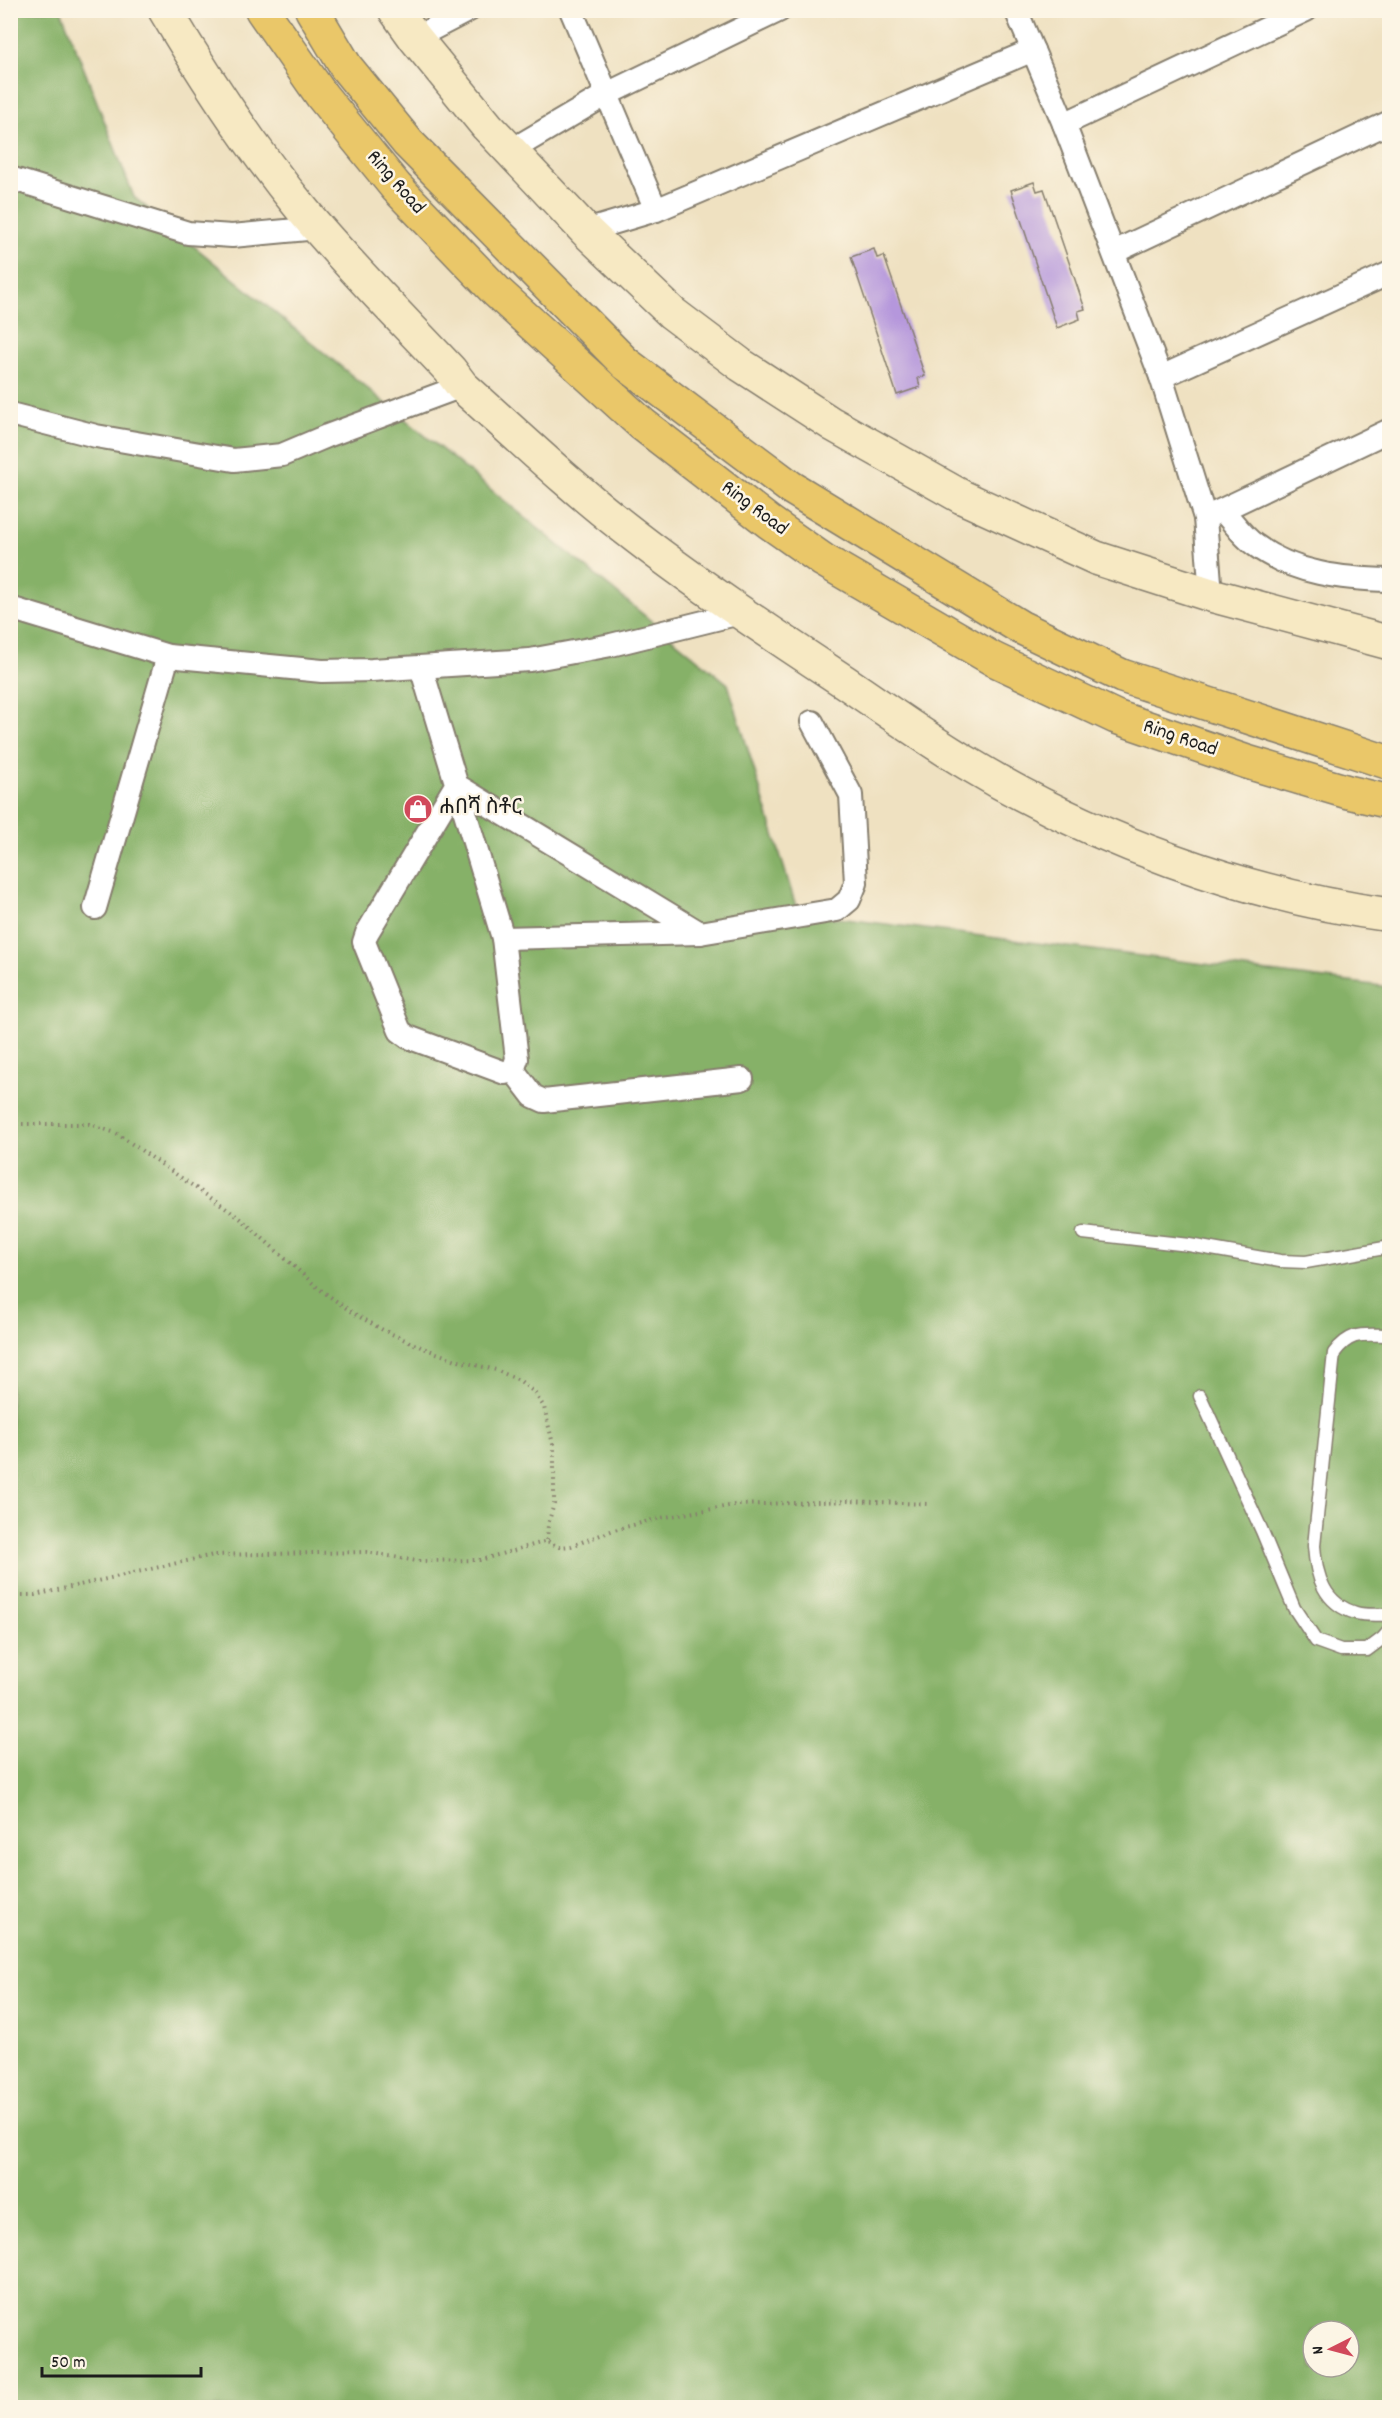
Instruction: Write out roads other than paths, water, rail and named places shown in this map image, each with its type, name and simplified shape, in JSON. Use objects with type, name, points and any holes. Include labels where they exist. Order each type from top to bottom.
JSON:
[{"type":"highway","name":"Ring Road","points":[[262,10],[322,96],[396,186],[497,292],[642,424],[814,554],[993,659],[1116,717],[1247,762],[1389,802]]},
{"type":"highway","name":"Ring Road","points":[[312,10],[346,67],[408,143],[625,363],[790,487],[1020,627],[1122,676],[1389,763]]},
{"type":"main road","points":[[165,10],[243,132],[318,228],[450,370],[462,386],[625,529],[740,613],[969,765],[1080,823],[1185,865],[1294,896],[1389,915]]},
{"type":"main road","points":[[395,10],[415,38],[510,151],[586,231],[672,313],[741,365],[849,434],[962,497],[1096,558],[1211,596],[1389,643]]},
{"type":"street","points":[[415,38],[469,10]]},
{"type":"street","points":[[571,10],[656,210]]},
{"type":"street","points":[[510,151],[607,94],[780,10]]},
{"type":"street","points":[[1016,10],[1064,124],[1214,514],[1211,596]]},
{"type":"street","points":[[1064,124],[1306,10]]},
{"type":"street","points":[[586,231],[656,210],[1033,50]]},
{"type":"street","points":[[1114,252],[1389,122]]},
{"type":"street","points":[[10,178],[188,233],[232,236],[318,228]]},
{"type":"street","points":[[1161,377],[1389,273]]},
{"type":"street","points":[[10,414],[96,436],[234,460],[282,455],[462,386]]},
{"type":"street","points":[[1214,514],[1389,430]]},
{"type":"street","points":[[1214,514],[1254,545],[1287,564],[1356,579],[1389,580]]},
{"type":"street","points":[[10,608],[168,656],[322,671],[530,660],[611,645],[740,613]]},
{"type":"street","points":[[94,908],[168,656]]},
{"type":"street","points":[[421,667],[502,938],[517,1059],[513,1070],[505,1073],[408,1037],[400,1030],[364,942],[367,933],[456,785]]},
{"type":"street","points":[[502,938],[700,933],[837,910],[849,900],[856,883],[851,795],[812,722]]},
{"type":"street","points":[[456,785],[700,933]]},
{"type":"street","points":[[513,1070],[533,1096],[544,1101],[742,1079]]},
{"type":"lane","points":[[1083,1233],[1189,1245],[1280,1261],[1306,1262],[1389,1247]]},
{"type":"lane","points":[[1389,1335],[1360,1335],[1343,1340],[1334,1353],[1314,1546],[1315,1568],[1323,1589],[1338,1605],[1357,1614],[1389,1614]]},
{"type":"lane","points":[[1200,1396],[1262,1531],[1294,1608],[1316,1641],[1341,1650],[1366,1650],[1383,1638],[1389,1630]]},
{"type":"place","name":"ሐበሻ ስቶር","points":[[418,809]]}]
